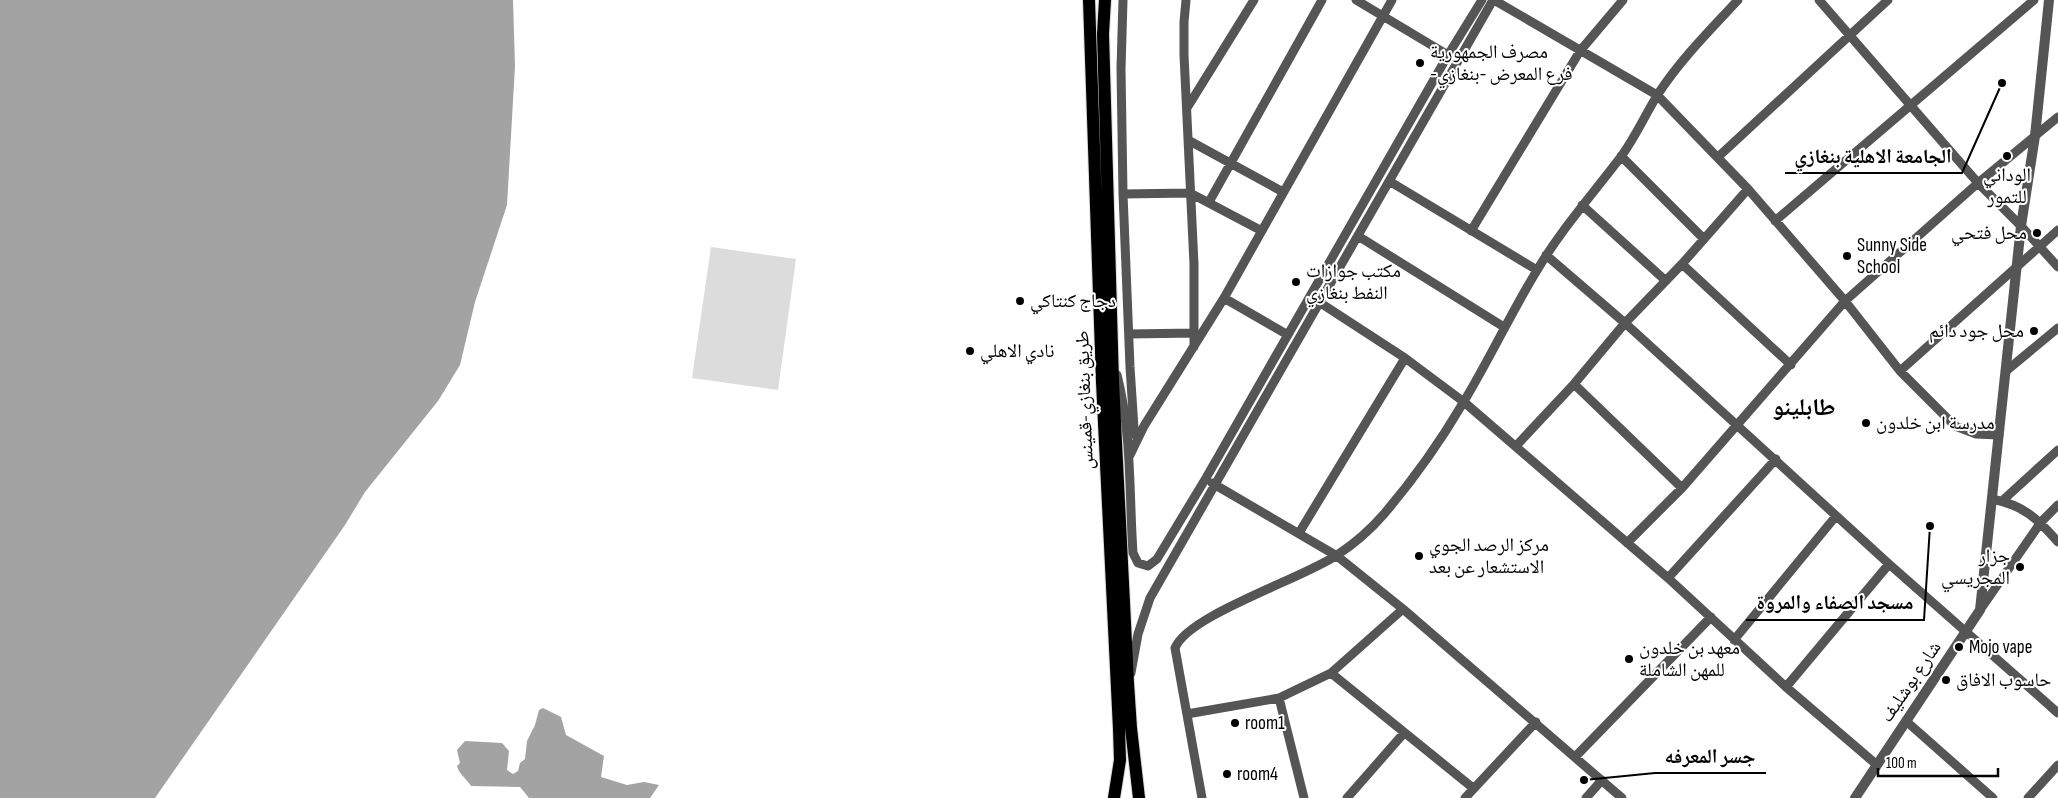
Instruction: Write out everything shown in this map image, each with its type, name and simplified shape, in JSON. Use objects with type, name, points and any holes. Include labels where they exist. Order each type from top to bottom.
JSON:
[{"type":"main road","name":"طريق بنغازي-قمينس","points":[[1089,0],[1102,391],[1120,760],[1114,798]]},
{"type":"main road","points":[[1105,0],[1103,34],[1112,360],[1128,682],[1139,798]]},
{"type":"street","points":[[1124,0],[1121,68],[1123,194],[1130,367],[1134,428],[1137,439]]},
{"type":"street","points":[[1186,0],[1184,22],[1194,347]]},
{"type":"street","points":[[1187,108],[1254,0]]},
{"type":"street","points":[[1208,202],[1322,0]]},
{"type":"street","points":[[1356,0],[1448,55]]},
{"type":"street","points":[[1129,456],[1137,439],[1224,298],[1392,0]]},
{"type":"street","points":[[1112,360],[1122,397],[1129,456],[1133,553],[1135,560],[1141,565],[1148,566],[1157,559],[1206,478],[1448,55],[1482,0]]},
{"type":"street","points":[[1128,682],[1138,634],[1150,598],[1494,0],[1657,95],[1748,190],[1845,301],[1900,370],[1955,426],[1976,434],[1999,435]]},
{"type":"street","points":[[1471,231],[1580,50],[1623,0]]},
{"type":"street","points":[[1202,798],[1175,648],[1182,636],[1217,614],[1337,556],[1383,515],[1438,442],[1464,402],[1504,327],[1546,255],[1621,156],[1657,95],[1681,62],[1738,0]]},
{"type":"street","points":[[1819,0],[1978,183],[2022,226],[2058,267]]},
{"type":"street","points":[[1718,157],[1888,0]]},
{"type":"street","points":[[1775,221],[2034,0]]},
{"type":"street","points":[[1980,610],[1997,500],[1999,435],[2017,266],[2035,136],[2049,0]]},
{"type":"street","points":[[1627,543],[1682,488],[1738,426],[1845,301],[1978,183],[2058,117]]},
{"type":"street","points":[[1403,134],[1407,139],[1413,141]]},
{"type":"street","points":[[1188,140],[1283,192]]},
{"type":"street","points":[[1392,153],[1399,156],[1402,160]]},
{"type":"street","points":[[1621,156],[1704,239]]},
{"type":"street","points":[[1389,181],[1537,270]]},
{"type":"street","points":[[1516,446],[1574,384],[1625,323],[1682,264],[1748,190]]},
{"type":"street","points":[[1123,194],[1190,193],[1262,231]]},
{"type":"street","points":[[1582,205],[1666,281]]},
{"type":"street","points":[[1900,370],[2058,230]]},
{"type":"street","points":[[1358,236],[1504,327]]},
{"type":"street","points":[[1546,255],[1625,323],[1889,564],[2058,713]]},
{"type":"street","points":[[1682,264],[1791,365]]},
{"type":"street","points":[[1224,298],[1288,335]]},
{"type":"street","points":[[1320,302],[1405,358],[1464,402],[1668,578],[1786,687],[1876,765]]},
{"type":"street","points":[[2006,371],[2058,328]]},
{"type":"street","points":[[1129,334],[1194,333]]},
{"type":"street","points":[[1299,533],[1405,358]]},
{"type":"street","points":[[1574,384],[1682,488]]},
{"type":"street","points":[[1997,500],[2058,450]]},
{"type":"street","points":[[1668,578],[1776,459]]},
{"type":"street","points":[[1206,478],[1337,556],[1403,609],[1622,798]]},
{"type":"street","points":[[1997,500],[2025,510],[2041,522],[2058,542]]},
{"type":"street","points":[[1980,610],[2041,522],[2058,505]]},
{"type":"street","points":[[1734,640],[1836,516]]},
{"type":"street","points":[[1786,687],[1889,564]]},
{"type":"street","points":[[1187,714],[1279,698],[1331,673],[1403,609]]},
{"type":"street","name":"شارع بوشليف","points":[[1855,798],[1980,610]]},
{"type":"street","points":[[1575,757],[1711,617]]},
{"type":"street","points":[[1331,673],[1473,788]]},
{"type":"street","points":[[1279,698],[1304,798]]},
{"type":"street","points":[[1906,721],[1986,796]]},
{"type":"street","points":[[1465,798],[1536,722]]},
{"type":"street","points":[[1347,798],[1404,733]]},
{"type":"street","points":[[2028,798],[2058,765]]},
{"type":"street","points":[[1586,798],[1602,780]]},
{"type":"shaded area","points":[[0,0],[513,0],[515,66],[507,205],[475,302],[460,365],[438,401],[365,492],[345,525],[155,798],[0,798]]},
{"type":"shaded area","points":[[711,247],[796,259],[778,390],[692,378]]},
{"type":"shaded area","points":[[543,708],[561,717],[566,735],[604,756],[601,777],[627,785],[644,782],[659,785],[650,798],[529,798],[520,787],[471,786],[457,766],[460,763],[457,750],[465,741],[502,743],[509,751],[507,770],[513,774],[518,771],[520,763],[525,759],[527,741],[535,725],[539,710]]},
{"type":"place","name":"مصرف الجمهورية -فرع المعرض -بنغازي","points":[[1420,63]]},
{"type":"place","name":"الجامعة الاهلية بنغازي","points":[[2002,83]]},
{"type":"place","name":"الوداني للتمور","points":[[2007,156]]},
{"type":"place","name":"محل فتحي","points":[[2037,233]]},
{"type":"place","name":"Sunny Side School","points":[[1847,256]]},
{"type":"place","name":"مكتب جوازات النفط بنغازي","points":[[1296,282]]},
{"type":"place","name":"دجاج كنتاكي","points":[[1020,301]]},
{"type":"place","name":"محل جود دائم","points":[[2034,331]]},
{"type":"place","name":"نادي الاهلي","points":[[970,351]]},
{"type":"place","name":"مدرسة ابن خلدون","points":[[1866,423]]},
{"type":"place","name":"مسجد الصفاء والمروة","points":[[1930,526]]},
{"type":"place","name":"مركز الرصد الجوي الاستشعار عن بعد","points":[[1419,556]]},
{"type":"place","name":"جزار المجريسي","points":[[2020,567]]},
{"type":"place","name":"Mojo vape","points":[[1959,647]]},
{"type":"place","name":"معهد بن خلدون للمهن الشاملة","points":[[1629,659]]},
{"type":"place","name":"حاسوب الافاق","points":[[1946,680]]},
{"type":"place","name":"room1","points":[[1235,723]]},
{"type":"place","name":"room4","points":[[1227,774]]},
{"type":"place","name":"جسر المعرفه","points":[[1584,780]]},
{"type":"district","name":"طابلينو","points":[[1804,407]]}]
